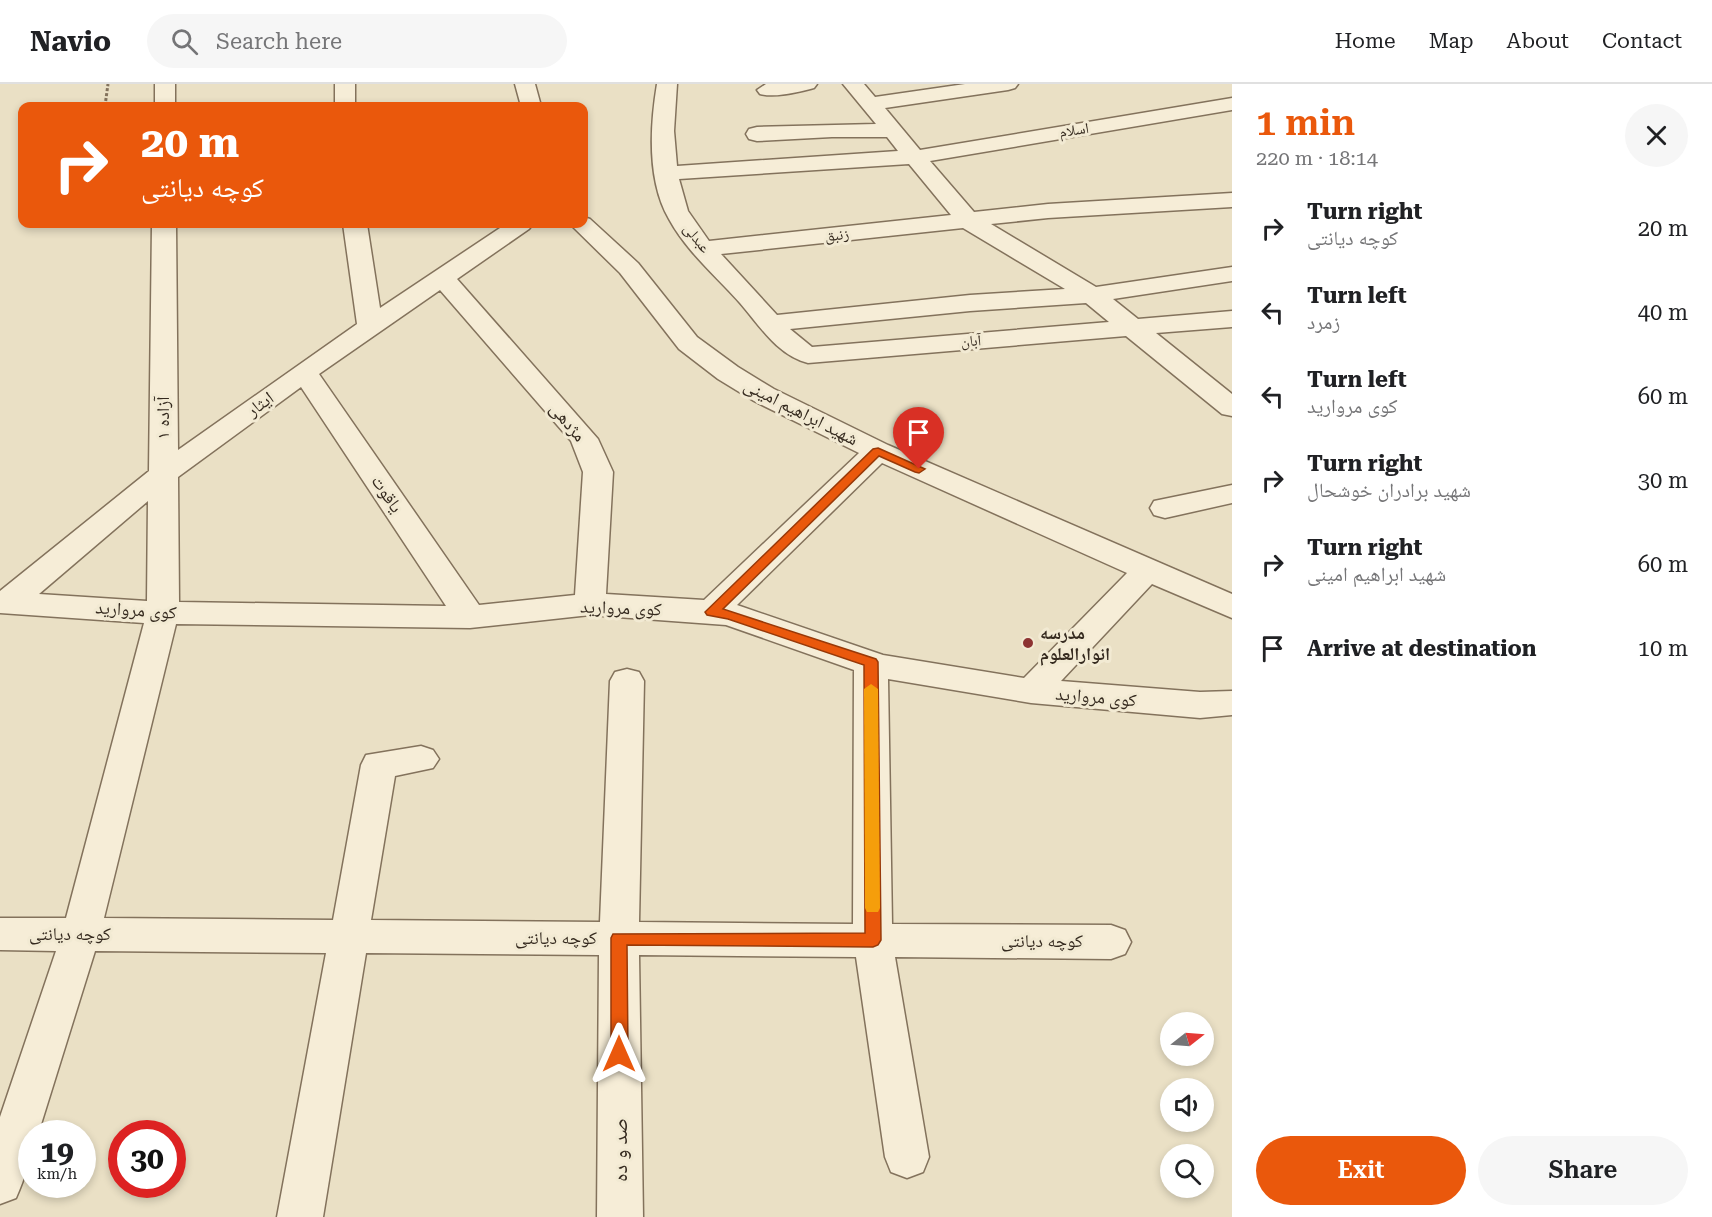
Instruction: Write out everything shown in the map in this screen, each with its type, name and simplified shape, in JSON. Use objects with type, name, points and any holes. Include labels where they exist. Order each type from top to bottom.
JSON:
[{"type":"street","points":[[165,84],[165,102]]},
{"type":"street","points":[[345,84],[345,102]]},
{"type":"street","points":[[525,84],[530,102]]},
{"type":"street","name":"عبدلی","points":[[667,84],[663,147],[676,211],[705,249],[771,323],[797,350],[808,355]]},
{"type":"street","points":[[767,90],[807,84]]},
{"type":"street","points":[[853,84],[969,221],[1092,295],[1232,408]]},
{"type":"street","points":[[870,104],[1008,84]]},
{"type":"street","name":"اسلام","points":[[668,173],[916,157],[1232,104]]},
{"type":"street","points":[[757,134],[832,130],[894,131]]},
{"type":"street","name":"زنبق","points":[[705,249],[1048,211],[1232,200]]},
{"type":"street","name":"آزاده ۱","points":[[0,1183],[81,934],[164,613],[164,228]]},
{"type":"street","points":[[356,228],[370,327]]},
{"type":"street","name":"ایثار","points":[[5,601],[163,474],[304,372],[515,228]]},
{"type":"street","name":"شهید ابراهیم امینی","points":[[586,228],[629,268],[688,343],[728,373],[764,395],[878,451],[1232,607]]},
{"type":"street","points":[[771,323],[908,308],[1092,295],[1232,274]]},
{"type":"street","name":"مژدهی","points":[[442,278],[584,439],[592,453],[598,472],[590,604]]},
{"type":"street","name":"آبان","points":[[808,355],[1232,320]]},
{"type":"street","name":"یاقوت","points":[[304,372],[470,617]]},
{"type":"street","points":[[711,612],[878,451]]},
{"type":"street","points":[[1165,508],[1232,494]]},
{"type":"street","points":[[1031,691],[1149,569]]},
{"type":"street","name":"کوی مروارید","points":[[5,601],[164,613],[470,617],[590,604],[711,612],[729,614],[871,662],[1031,691],[1200,705],[1232,703]]},
{"type":"street","points":[[871,662],[873,940],[907,1157]]},
{"type":"street","name":"صد و ده","points":[[620,1217],[619,938],[627,681]]},
{"type":"street","points":[[300,1217],[379,765],[421,759]]},
{"type":"street","name":"کوچه دیانتی","points":[[0,934],[1111,942]]},
{"type":"path","points":[[106,102],[108,84]]},
{"type":"slow traffic","points":[[871,689],[872,908]]},
{"type":"place","name":"مدرسه انوارالعلوم","points":[[1028,643]]},
{"type":"route","points":[[619,1054],[619,938],[873,940],[871,662],[729,614],[711,612],[878,451],[919,469]]}]
